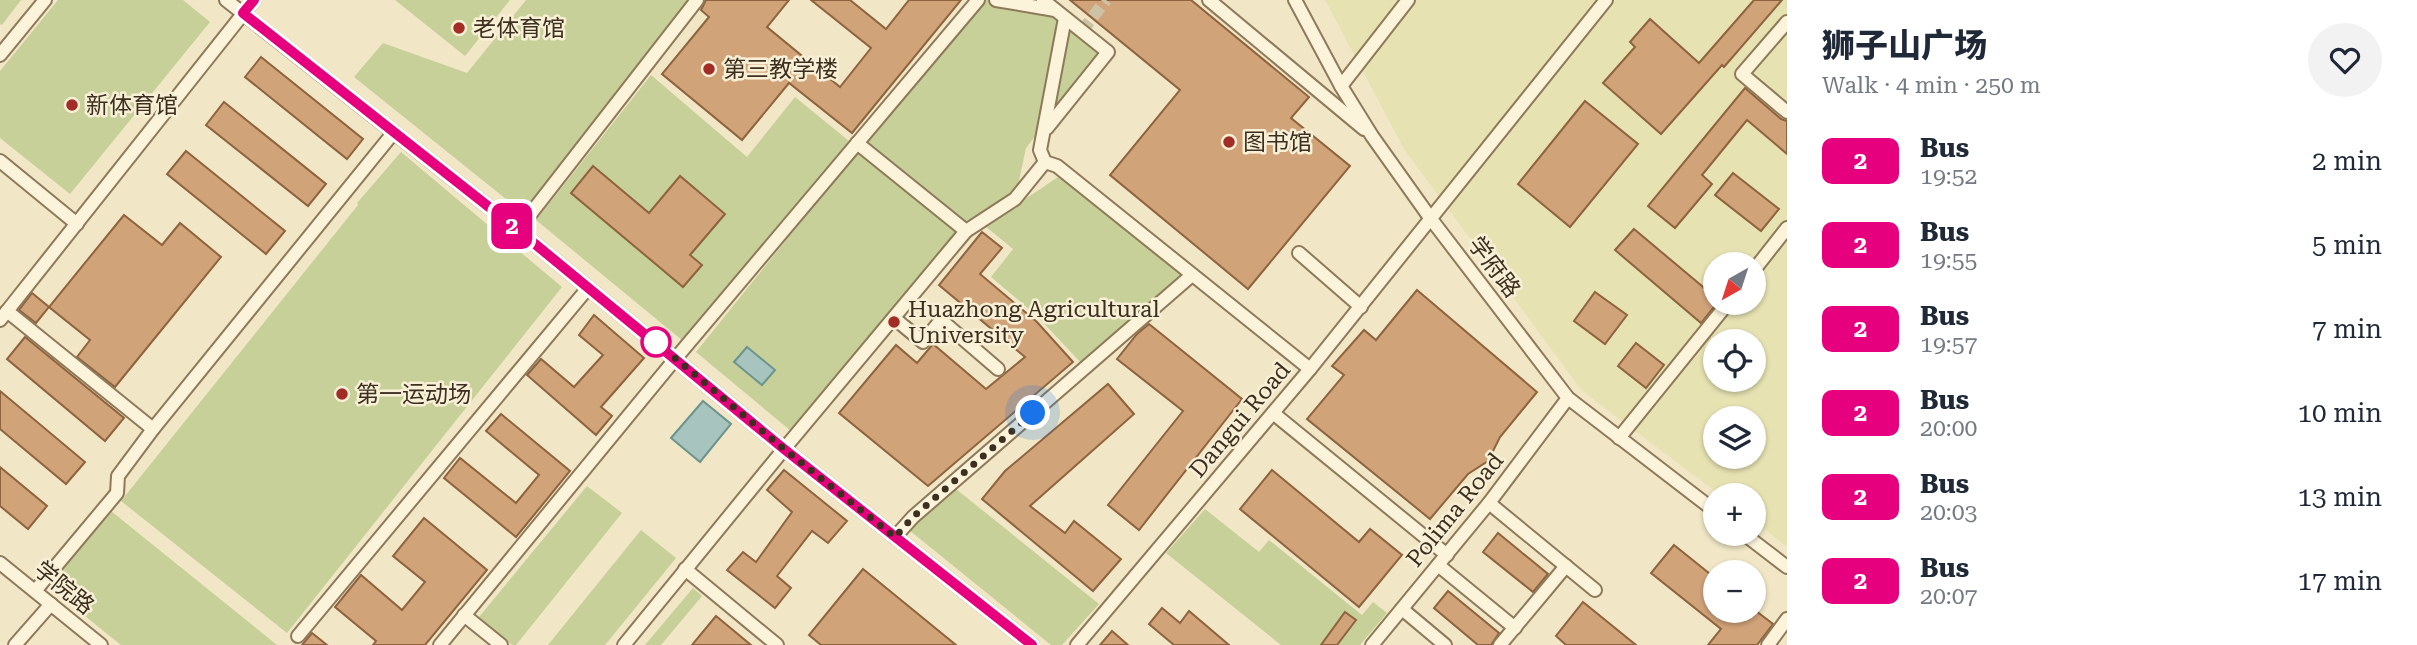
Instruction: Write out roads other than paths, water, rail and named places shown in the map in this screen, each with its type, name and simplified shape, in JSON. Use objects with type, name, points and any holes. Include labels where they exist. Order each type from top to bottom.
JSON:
[{"type":"street","points":[[0,55],[45,0]]},
{"type":"street","points":[[226,0],[518,230],[895,537],[984,614],[1032,645]]},
{"type":"street","points":[[153,429],[3,315],[254,0]]},
{"type":"street","points":[[518,230],[697,0]]},
{"type":"street","points":[[440,645],[676,358],[978,0]]},
{"type":"street","points":[[996,0],[1060,14]]},
{"type":"street","points":[[1042,0],[1108,52],[1045,130]]},
{"type":"street","points":[[1209,0],[1372,136]]},
{"type":"street","name":"学府路","points":[[1295,0],[1341,86],[1372,136],[1430,219],[1568,398],[1703,502]]},
{"type":"street","points":[[1341,86],[1408,0]]},
{"type":"street","name":"Dangui Road","points":[[1077,645],[1361,307],[1606,0]]},
{"type":"street","points":[[1060,14],[1040,150],[1045,162],[1057,166],[1310,369]]},
{"type":"street","points":[[1787,22],[1742,74],[1787,112]]},
{"type":"street","points":[[35,591],[117,493],[118,476],[153,429],[394,132]]},
{"type":"street","points":[[857,143],[967,231]]},
{"type":"street","points":[[0,161],[77,224]]},
{"type":"street","points":[[624,645],[967,231],[1015,199],[1045,162]]},
{"type":"street","points":[[1766,255],[1787,228]]},
{"type":"street","points":[[1299,253],[1361,307]]},
{"type":"street","points":[[895,537],[913,517],[1192,275]]},
{"type":"street","points":[[298,636],[588,288]]},
{"type":"street","points":[[1619,438],[1718,315]]},
{"type":"street","points":[[894,318],[923,341],[941,320],[998,369]]},
{"type":"street","name":"Polima Road","points":[[1372,645],[1489,503],[1568,398]]},
{"type":"street","points":[[1273,413],[1447,555]]},
{"type":"street","points":[[1489,503],[1595,590]]},
{"type":"street","points":[[1760,546],[1787,567]]},
{"type":"street","name":"学院路","points":[[0,563],[101,645]]},
{"type":"street","points":[[1438,565],[1515,628]]},
{"type":"street","points":[[1500,645],[1566,566]]},
{"type":"street","points":[[685,569],[777,645]]},
{"type":"street","points":[[15,645],[51,604]]},
{"type":"street","points":[[1402,609],[1445,645]]},
{"type":"street","points":[[464,615],[500,645]]},
{"type":"street","points":[[1768,645],[1787,619]]},
{"type":"water","points":[[747,347],[775,370],[762,385],[734,362]]},
{"type":"water","points":[[703,401],[731,424],[700,462],[671,438]]},
{"type":"tunnel","points":[[1082,31],[1106,0]]},
{"type":"place","name":"老体育馆","points":[[459,28]]},
{"type":"place","name":"第三教学楼","points":[[709,69]]},
{"type":"place","name":"新体育馆","points":[[72,105]]},
{"type":"place","name":"图书馆","points":[[1229,142]]},
{"type":"place","name":"Huazhong Agricultural University","points":[[894,322]]},
{"type":"place","name":"第一运动场","points":[[342,394]]}]
